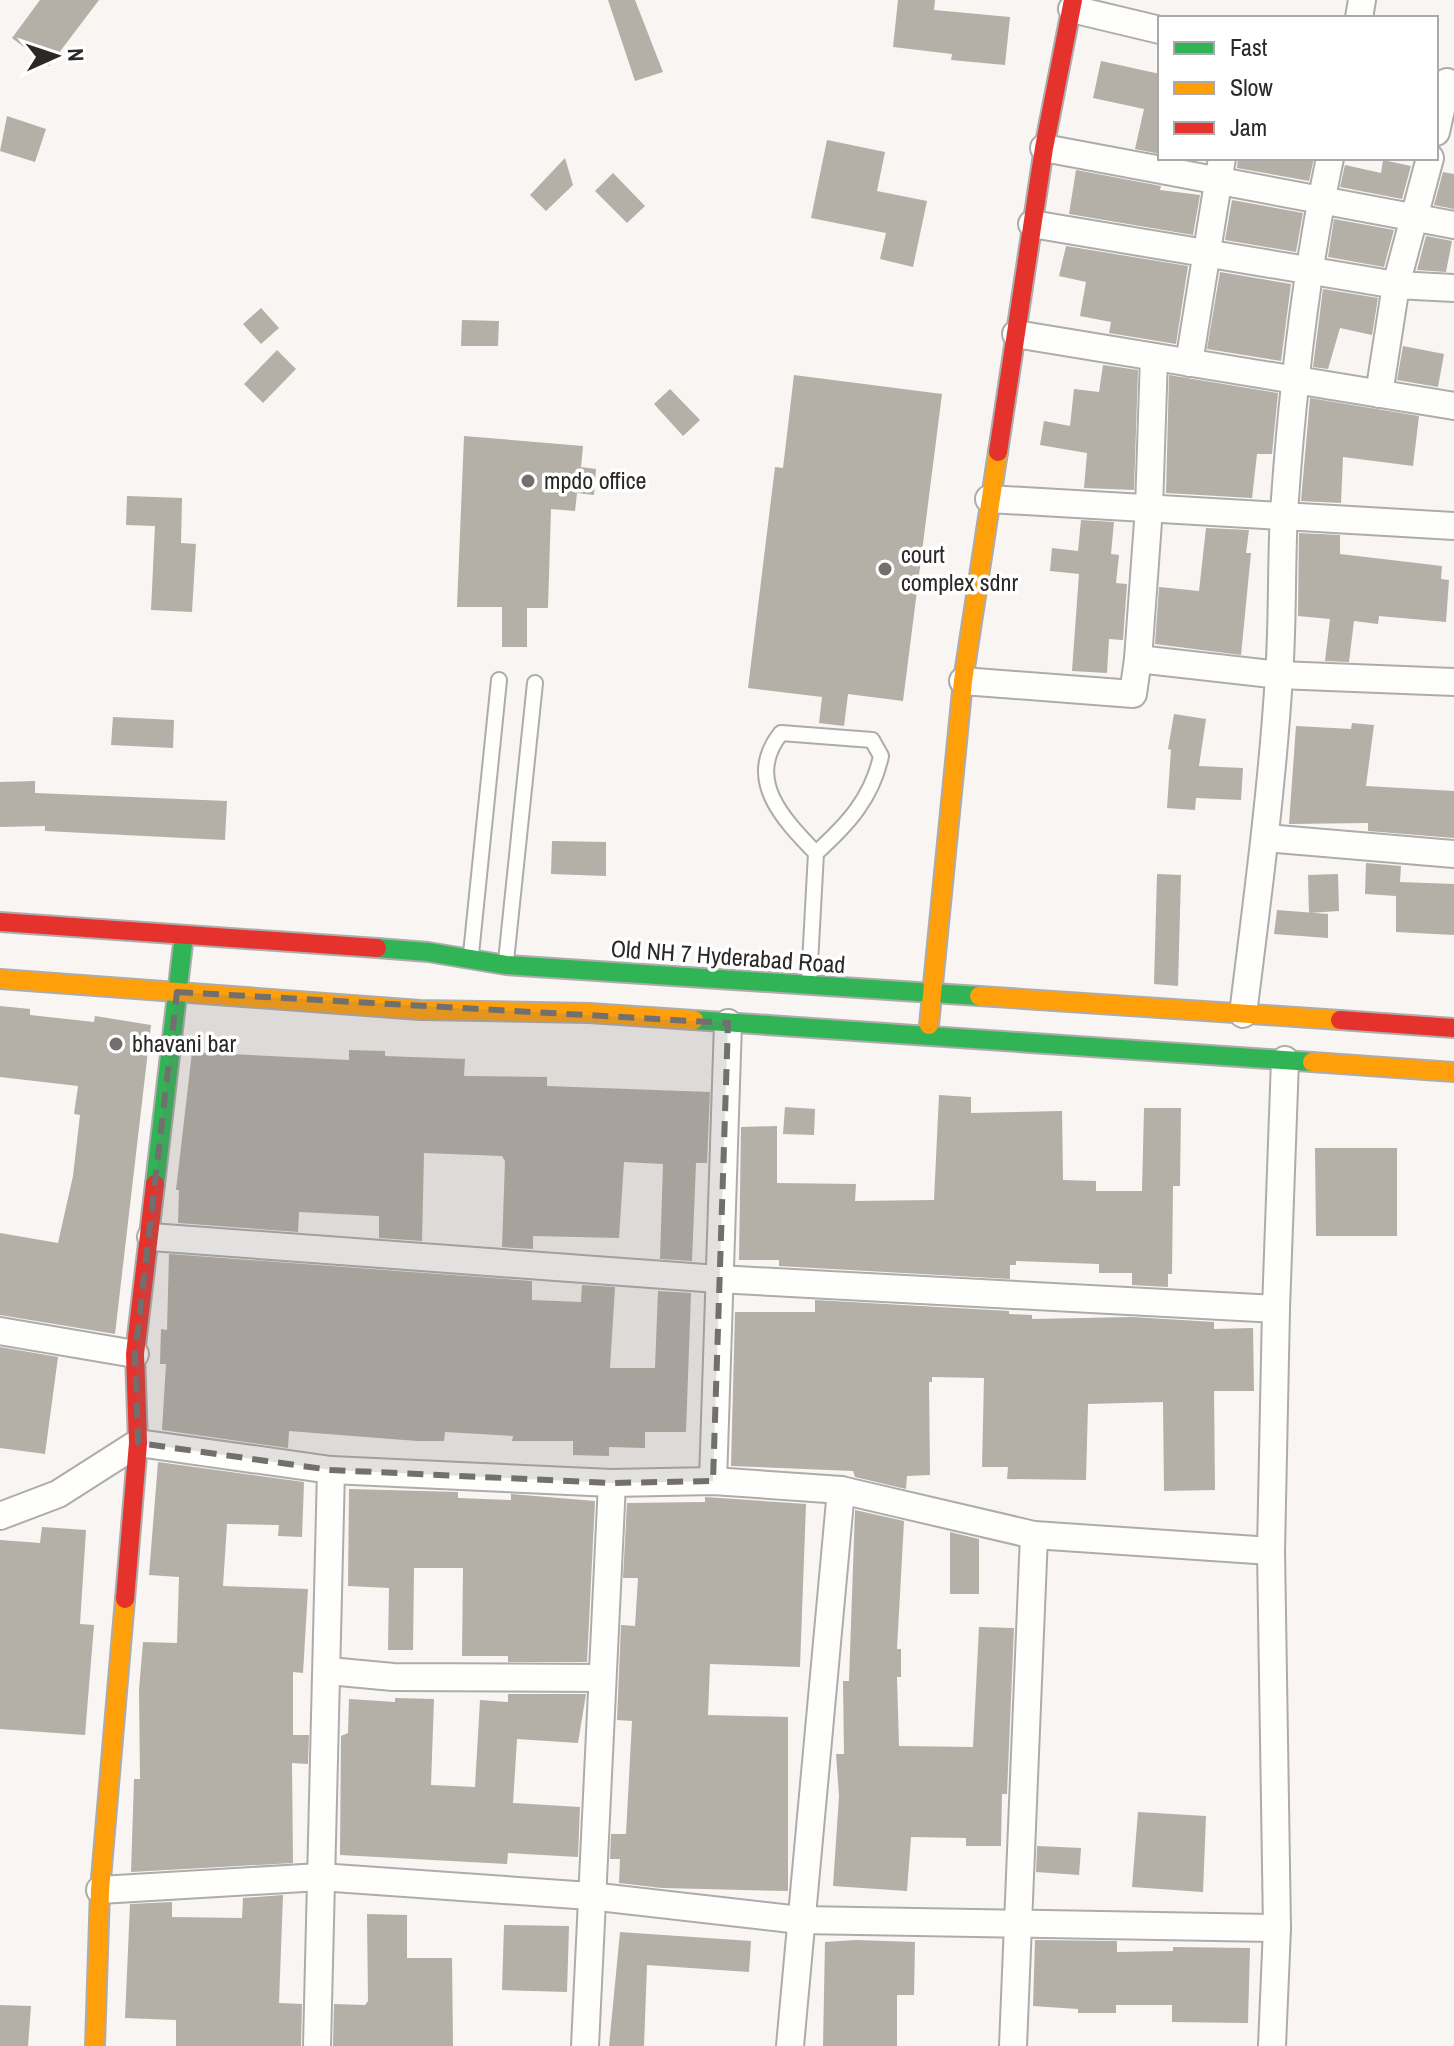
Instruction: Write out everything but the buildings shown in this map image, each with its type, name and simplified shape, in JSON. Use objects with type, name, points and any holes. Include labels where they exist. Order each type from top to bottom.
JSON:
[{"type":"main road","points":[[928,1036],[963,681],[1044,148],[1072,4]]},
{"type":"main road","name":"Old NH 7 Hyderabad Road","points":[[0,922],[428,952],[506,965],[1454,1028]]},
{"type":"main road","points":[[95,2046],[100,1890],[138,1443],[135,1354],[184,935]]},
{"type":"main road","points":[[0,979],[420,1010],[589,1013],[1454,1072]]},
{"type":"street","points":[[1072,4],[1158,29]]},
{"type":"street","points":[[1438,122],[1446,82]]},
{"type":"street","points":[[1044,148],[1220,169],[1321,198],[1454,225]]},
{"type":"street","points":[[1243,1014],[1266,838],[1279,675],[1284,516],[1294,379],[1309,268],[1330,160]]},
{"type":"street","points":[[1379,394],[1396,285],[1417,218],[1430,160]]},
{"type":"street","points":[[1189,363],[1220,169]]},
{"type":"street","points":[[1032,224],[1396,285],[1454,288]]},
{"type":"street","points":[[1016,334],[1454,406]]},
{"type":"street","points":[[963,681],[1133,694],[1149,508],[1154,357]]},
{"type":"street","points":[[989,499],[1454,526]]},
{"type":"street","points":[[1138,659],[1279,675],[1454,682]]},
{"type":"street","points":[[1266,838],[1454,854]]},
{"type":"street","points":[[713,1481],[728,1023]]},
{"type":"street","points":[[1272,2046],[1277,1928],[1271,1551],[1285,1060]]},
{"type":"street","points":[[151,1237],[718,1279],[1276,1309]]},
{"type":"street","points":[[0,1331],[135,1354]]},
{"type":"street","points":[[0,1516],[58,1494],[138,1443],[331,1470],[612,1483],[713,1481],[841,1490],[1034,1535],[1271,1551]]},
{"type":"street","points":[[317,2046],[320,1877],[329,1671],[331,1470]]},
{"type":"street","points":[[585,2046],[612,1483]]},
{"type":"street","points":[[790,2046],[841,1490]]},
{"type":"street","points":[[1013,2046],[1034,1535]]},
{"type":"street","points":[[329,1671],[393,1677],[601,1678]]},
{"type":"street","points":[[100,1890],[320,1877],[590,1896],[800,1920],[1277,1928]]},
{"type":"lane","points":[[471,959],[499,680]]},
{"type":"lane","points":[[506,965],[535,683]]},
{"type":"lane","points":[[809,986],[816,853],[851,821],[876,781],[881,756],[872,740],[781,733],[767,750],[766,781],[781,817],[816,853]]},
{"type":"highlighted area","points":[[177,992],[728,1023],[713,1481],[612,1483],[331,1470],[138,1443],[135,1354]]},
{"type":"traffic: fast","points":[[155,1184],[184,935]]},
{"type":"traffic: fast","points":[[377,948],[428,952],[506,965],[979,996]]},
{"type":"traffic: fast","points":[[694,1020],[1312,1062]]},
{"type":"traffic: slow","points":[[929,1025],[963,681],[998,452]]},
{"type":"traffic: slow","points":[[0,979],[420,1010],[589,1013],[694,1020]]},
{"type":"traffic: slow","points":[[979,996],[1340,1020]]},
{"type":"traffic: slow","points":[[1312,1062],[1454,1072]]},
{"type":"traffic: slow","points":[[95,2046],[100,1890],[125,1599]]},
{"type":"traffic: jam","points":[[998,452],[1044,148],[1073,0]]},
{"type":"traffic: jam","points":[[0,922],[377,948]]},
{"type":"traffic: jam","points":[[1340,1020],[1454,1028]]},
{"type":"traffic: jam","points":[[125,1599],[138,1443],[135,1354],[155,1184]]},
{"type":"place","name":"mpdo office","points":[[528,481]]},
{"type":"place","name":"court complex sdnr","points":[[885,569]]},
{"type":"place","name":"bhavani bar","points":[[116,1044]]}]
